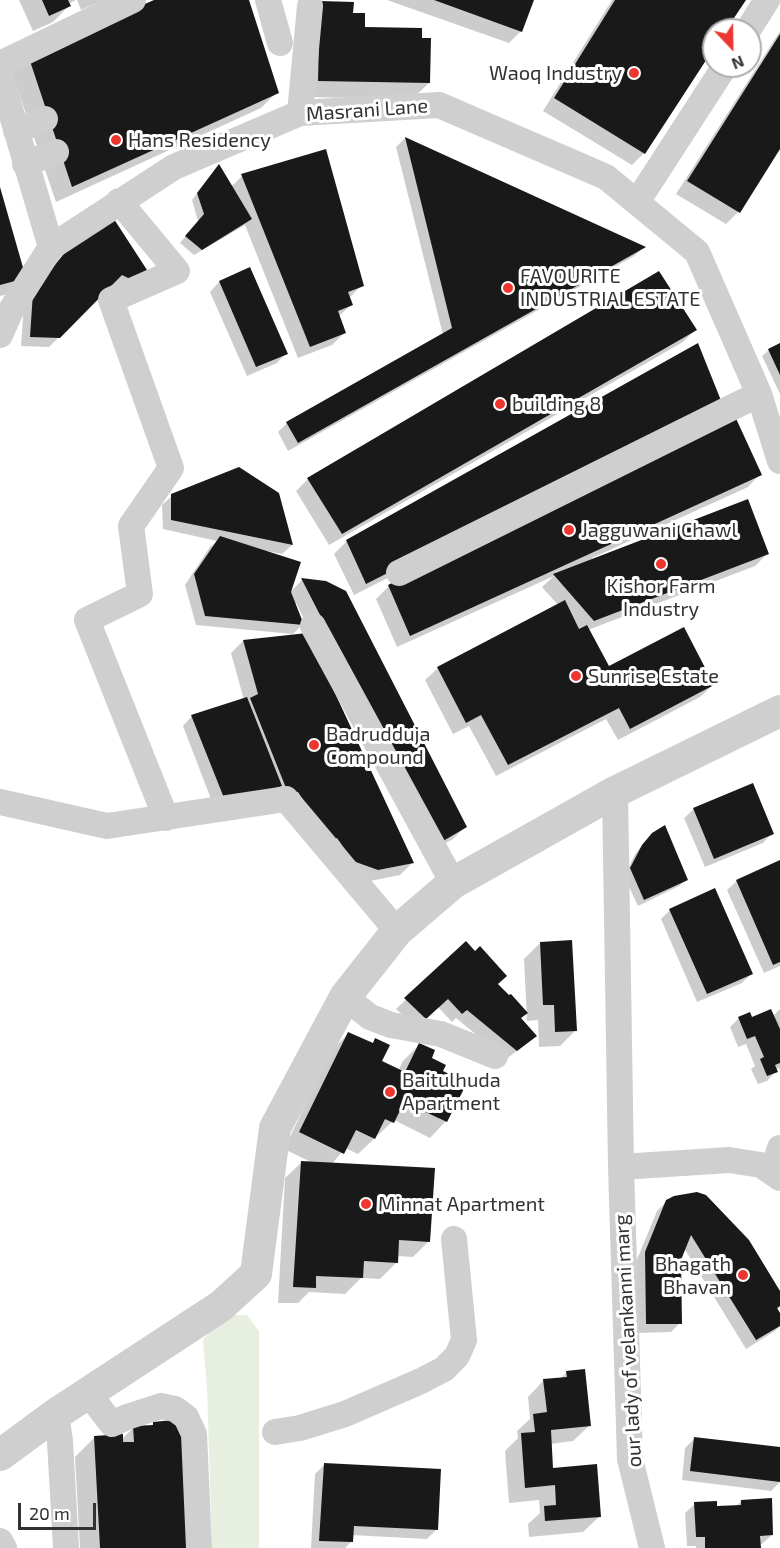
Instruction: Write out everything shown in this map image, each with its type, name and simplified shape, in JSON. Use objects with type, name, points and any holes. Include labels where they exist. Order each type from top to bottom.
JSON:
[{"type":"street","points":[[0,73],[133,0]]},
{"type":"street","points":[[756,18],[767,0]]},
{"type":"street","points":[[274,22],[309,16],[300,113]]},
{"type":"street","points":[[0,73],[29,69]]},
{"type":"street","points":[[0,73],[51,247]]},
{"type":"street","points":[[637,202],[716,78]]},
{"type":"street","name":"Masrani Lane","points":[[0,335],[11,310],[51,247],[174,166],[300,113],[439,105],[606,177],[697,252],[759,394],[780,461]]},
{"type":"street","points":[[16,130],[45,119]]},
{"type":"street","points":[[25,164],[56,152]]},
{"type":"street","points":[[119,201],[177,271],[111,300],[171,468],[131,526],[140,594],[87,620],[166,818]]},
{"type":"street","points":[[399,573],[759,394]]},
{"type":"street","points":[[313,626],[453,883]]},
{"type":"street","points":[[0,1455],[56,1414],[221,1306],[256,1274],[275,1128],[345,998],[397,931],[453,883],[615,792],[780,711]]},
{"type":"street","name":"our lady of velankanni marg","points":[[615,792],[621,1167],[630,1459],[652,1548]]},
{"type":"street","points":[[0,802],[107,826],[286,799],[397,931]]},
{"type":"street","points":[[345,998],[370,1017],[391,1025],[441,1034],[495,1056]]},
{"type":"street","points":[[621,1167],[729,1160],[761,1165],[776,1175],[780,1148]]},
{"type":"street","points":[[275,1432],[300,1428],[345,1414],[421,1381],[444,1368],[457,1356],[464,1340],[454,1239]]},
{"type":"street","points":[[88,1393],[112,1424],[136,1413],[161,1406],[176,1409],[186,1417],[194,1434],[199,1548]]},
{"type":"street","points":[[56,1414],[60,1441],[66,1548]]},
{"type":"street","points":[[0,1541],[4,1548]]},
{"type":"green space","points":[[224,1315],[247,1315],[259,1331],[259,1548],[212,1548],[207,1388],[203,1340]]},
{"type":"building","points":[[42,0],[68,0],[71,6],[49,16]]},
{"type":"building","name":"Hans Residency","points":[[154,0],[249,0],[279,93],[72,187],[28,55]]},
{"type":"building","points":[[434,0],[534,0],[522,32]]},
{"type":"building","name":"Waoq Industry","points":[[615,0],[746,0],[734,18],[702,18],[702,66],[645,154],[554,98]]},
{"type":"building","points":[[320,1],[354,2],[353,13],[365,13],[365,27],[422,28],[422,38],[431,38],[430,83],[318,81]]},
{"type":"building","points":[[780,34],[780,149],[740,213],[687,181],[752,78],[762,78],[762,62]]},
{"type":"building","name":"FAVOURITE INDUSTRIAL ESTATE","points":[[405,137],[646,247],[298,443],[286,422],[452,328]]},
{"type":"building","points":[[326,149],[364,286],[348,292],[353,305],[338,311],[346,333],[310,347],[241,174]]},
{"type":"building","points":[[219,164],[252,219],[202,250],[185,236],[204,214],[197,193]]},
{"type":"building","points":[[0,187],[26,278],[0,285]]},
{"type":"building","points":[[112,216],[147,270],[132,280],[122,275],[60,338],[30,337],[33,292],[75,240]]},
{"type":"building","points":[[250,267],[288,354],[256,367],[219,281]]},
{"type":"building","name":"building 8","points":[[659,271],[697,330],[342,534],[307,478]]},
{"type":"building","points":[[698,343],[722,403],[366,584],[346,540]]},
{"type":"building","points":[[780,343],[780,375],[768,349]]},
{"type":"building","name":"Jagguwani Chawl","points":[[733,412],[762,475],[410,636],[388,585]]},
{"type":"building","points":[[239,467],[279,493],[293,545],[171,520],[171,494]]},
{"type":"building","name":"Kishor Farm Industry","points":[[748,499],[769,554],[594,621],[553,574]]},
{"type":"building","points":[[220,536],[301,562],[291,592],[304,625],[205,616],[194,574]]},
{"type":"building","points":[[301,578],[326,581],[346,591],[467,827],[438,844]]},
{"type":"building","name":"Sunrise Estate","points":[[565,600],[579,629],[587,625],[609,666],[684,627],[714,685],[630,729],[619,708],[508,765],[481,715],[466,723],[437,667]]},
{"type":"building","name":"Badrudduja Compound","points":[[307,633],[414,863],[378,870],[353,861],[337,838],[330,842],[298,792],[288,793],[250,698],[258,694],[243,640]]},
{"type":"building","points":[[247,697],[282,786],[226,803],[191,715]]},
{"type":"building","points":[[753,783],[774,834],[714,859],[693,808]]},
{"type":"building","points":[[665,825],[688,880],[644,900],[630,868],[642,845],[652,833]]},
{"type":"building","points":[[780,860],[780,962],[773,965],[736,880]]},
{"type":"building","points":[[715,888],[753,974],[707,994],[669,909]]},
{"type":"building","points":[[572,940],[577,1031],[555,1032],[554,1005],[543,1005],[540,942]]},
{"type":"building","points":[[466,941],[475,951],[480,946],[507,976],[498,984],[509,995],[511,994],[528,1013],[521,1018],[537,1036],[517,1051],[467,1010],[462,1014],[448,999],[426,1019],[404,998]]},
{"type":"building","points":[[771,1009],[780,1029],[780,1063],[775,1065],[778,1072],[767,1076],[760,1059],[764,1057],[755,1036],[747,1039],[738,1017],[750,1012],[752,1017]]},
{"type":"building","name":"Baitulhuda Apartment","points":[[348,1032],[373,1043],[375,1038],[390,1045],[382,1061],[405,1072],[419,1043],[435,1050],[432,1058],[446,1065],[443,1071],[467,1083],[447,1122],[404,1102],[394,1123],[385,1119],[375,1139],[356,1130],[344,1154],[299,1132]]},
{"type":"building","name":"Minnat Apartment","points":[[301,1161],[435,1168],[430,1242],[399,1240],[398,1263],[364,1261],[363,1278],[316,1276],[316,1288],[293,1287]]},
{"type":"building","name":"Bhagath Bhavan","points":[[697,1192],[706,1195],[749,1240],[780,1291],[780,1306],[777,1308],[780,1313],[780,1326],[756,1340],[691,1235],[681,1260],[682,1324],[646,1324],[645,1252],[666,1200],[674,1196]]},
{"type":"building","points":[[585,1369],[591,1426],[551,1430],[553,1468],[597,1464],[601,1517],[545,1521],[544,1506],[556,1505],[555,1485],[525,1488],[521,1433],[535,1432],[533,1414],[547,1412],[543,1379],[567,1377],[566,1371]]},
{"type":"building","points":[[183,1419],[190,1548],[100,1548],[94,1436],[123,1434],[123,1442],[134,1442],[133,1426]]},
{"type":"building","points":[[694,1437],[780,1447],[780,1482],[690,1471]]},
{"type":"building","points":[[324,1463],[441,1469],[438,1530],[354,1526],[353,1542],[319,1541]]},
{"type":"building","points":[[772,1498],[773,1535],[760,1536],[761,1548],[705,1548],[705,1537],[696,1537],[694,1502],[717,1501],[717,1506],[741,1505],[741,1500]]},
{"type":"place","name":"Waoq Industry","points":[[634,73]]},
{"type":"place","name":"Hans Residency","points":[[116,140]]},
{"type":"place","name":"FAVOURITE INDUSTRIAL ESTATE","points":[[508,288]]},
{"type":"place","name":"building 8","points":[[500,404]]},
{"type":"place","name":"Jagguwani Chawl","points":[[569,530]]},
{"type":"place","name":"Kishor Farm Industry","points":[[661,564]]},
{"type":"place","name":"Sunrise Estate","points":[[576,676]]},
{"type":"place","name":"Badrudduja Compound","points":[[314,745]]},
{"type":"place","name":"Baitulhuda Apartment","points":[[390,1092]]},
{"type":"place","name":"Minnat Apartment","points":[[366,1204]]},
{"type":"place","name":"Bhagath Bhavan","points":[[743,1275]]}]
